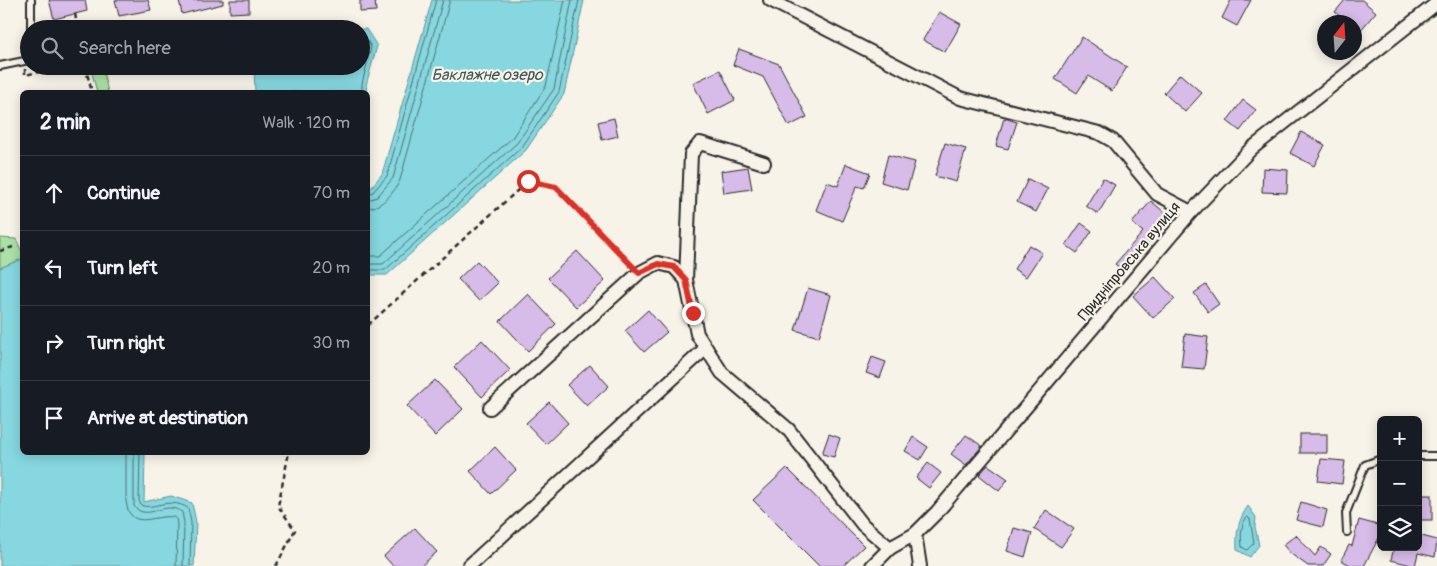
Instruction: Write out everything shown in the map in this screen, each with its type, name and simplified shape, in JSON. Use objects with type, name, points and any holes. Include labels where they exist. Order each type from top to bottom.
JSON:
[{"type":"street","points":[[770,0],[960,98],[1099,133],[1113,141],[1157,194],[1191,212]]},
{"type":"street","points":[[1420,0],[1434,6]]},
{"type":"street","name":"Придніпровська вулиця","points":[[872,566],[890,548],[915,534],[937,512],[1191,212],[1251,149],[1434,6]]},
{"type":"street","points":[[764,163],[700,143],[691,154],[686,280],[697,334],[722,373],[788,428],[863,525],[890,548]]},
{"type":"street","points":[[490,408],[639,273],[658,264],[674,267],[686,280]]},
{"type":"street","points":[[469,566],[706,348]]},
{"type":"street","points":[[915,534],[920,566]]},
{"type":"lane","points":[[31,0],[31,20]]},
{"type":"lane","points":[[0,66],[20,62]]},
{"type":"lane","points":[[1422,456],[1437,456]]},
{"type":"lane","points":[[1346,532],[1346,512],[1365,465],[1377,460]]},
{"type":"path","points":[[75,14],[76,20]]},
{"type":"path","points":[[87,75],[91,90]]},
{"type":"path","points":[[370,323],[528,181],[556,187],[639,273]]},
{"type":"path","points":[[0,251],[13,247]]},
{"type":"path","points":[[276,566],[295,530],[278,506],[288,455]]},
{"type":"green space","points":[[92,75],[104,75],[108,90],[96,90]]},
{"type":"green space","points":[[0,238],[16,239],[20,248],[20,260],[0,268]]},
{"type":"water","name":"Баклажне озеро","points":[[432,0],[584,0],[564,94],[526,150],[387,275],[370,275],[370,189],[382,174]]},
{"type":"water","points":[[370,35],[377,46],[370,71]]},
{"type":"water","points":[[254,75],[369,75],[367,90],[255,90]]},
{"type":"water","points":[[20,260],[20,455],[145,455],[144,502],[171,496],[192,503],[196,522],[194,566],[0,566],[0,268]]},
{"type":"water","points":[[1248,506],[1256,517],[1255,527],[1259,545],[1250,557],[1237,550],[1238,526]]},
{"type":"building","points":[[49,0],[85,0],[87,11],[54,19]]},
{"type":"building","points":[[115,0],[148,0],[151,10],[119,16]]},
{"type":"building","points":[[179,0],[223,0],[223,4],[182,14]]},
{"type":"building","points":[[230,0],[249,0],[249,12],[230,13]]},
{"type":"building","points":[[360,0],[375,0],[376,11],[360,12]]},
{"type":"building","points":[[1231,0],[1251,0],[1237,26],[1222,18]]},
{"type":"building","points":[[1345,0],[1362,0],[1376,12],[1362,29],[1362,15],[1339,15],[1335,12]]},
{"type":"building","points":[[939,12],[961,24],[945,52],[923,40]]},
{"type":"building","points":[[1082,37],[1127,67],[1112,91],[1088,76],[1077,93],[1055,79]]},
{"type":"building","points":[[739,49],[779,64],[807,117],[789,126],[763,77],[733,65]]},
{"type":"building","points":[[720,70],[735,100],[708,114],[693,83]]},
{"type":"building","points":[[1180,74],[1202,93],[1185,112],[1164,93]]},
{"type":"building","points":[[1243,100],[1256,110],[1240,131],[1227,121]]},
{"type":"building","points":[[614,118],[618,136],[602,140],[598,122]]},
{"type":"building","points":[[1004,118],[1017,122],[1008,149],[996,146]]},
{"type":"building","points":[[1301,132],[1325,145],[1314,166],[1290,153]]},
{"type":"building","points":[[945,143],[966,149],[956,182],[935,176]]},
{"type":"building","points":[[888,155],[915,162],[907,190],[881,182]]},
{"type":"building","points":[[846,164],[870,173],[864,188],[857,186],[842,221],[816,210],[827,182],[838,186]]},
{"type":"building","points":[[748,167],[752,189],[724,193],[721,171]]},
{"type":"building","points":[[1263,168],[1288,170],[1287,193],[1262,192]]},
{"type":"building","points":[[1103,178],[1115,185],[1098,214],[1086,206]]},
{"type":"building","points":[[1028,179],[1048,189],[1036,212],[1017,202]]},
{"type":"building","points":[[1151,201],[1170,217],[1124,272],[1115,264],[1143,232],[1132,223]]},
{"type":"building","points":[[1081,223],[1092,231],[1077,253],[1066,245]]},
{"type":"building","points":[[1029,245],[1042,253],[1026,277],[1014,269]]},
{"type":"building","points":[[577,251],[605,281],[576,307],[548,278]]},
{"type":"building","points":[[477,261],[498,283],[479,301],[458,279]]},
{"type":"building","points":[[1155,277],[1175,299],[1153,318],[1133,296]]},
{"type":"building","points":[[1206,285],[1219,304],[1208,312],[1194,293]]},
{"type":"building","points":[[808,288],[831,295],[819,337],[795,330]]},
{"type":"building","points":[[528,294],[556,324],[528,351],[500,321]]},
{"type":"building","points":[[648,310],[667,332],[644,352],[625,331]]},
{"type":"building","points":[[1185,334],[1208,337],[1204,369],[1181,367]]},
{"type":"building","points":[[482,340],[510,370],[482,397],[454,367]]},
{"type":"building","points":[[872,357],[886,362],[880,378],[866,373]]},
{"type":"building","points":[[590,365],[609,386],[587,406],[567,385]]},
{"type":"building","points":[[435,380],[463,409],[435,436],[407,406]]},
{"type":"building","points":[[549,402],[568,423],[546,444],[526,423]]},
{"type":"building","points":[[829,434],[840,438],[834,457],[822,454]]},
{"type":"building","points":[[1300,434],[1327,434],[1327,453],[1300,453]]},
{"type":"building","points":[[966,435],[982,446],[966,465],[951,454]]},
{"type":"building","points":[[913,437],[928,447],[920,460],[905,451]]},
{"type":"building","points":[[495,447],[516,470],[491,494],[470,471]]},
{"type":"building","points":[[1321,459],[1345,461],[1342,484],[1318,481]]},
{"type":"building","points":[[928,463],[941,473],[929,488],[916,478]]},
{"type":"building","points":[[988,465],[1008,479],[999,491],[979,475]]},
{"type":"building","points":[[787,468],[864,546],[843,566],[819,566],[753,500]]},
{"type":"building","points":[[1422,495],[1432,495],[1432,520],[1422,520]]},
{"type":"building","points":[[1301,502],[1327,510],[1323,527],[1296,520]]},
{"type":"building","points":[[1046,510],[1074,529],[1061,547],[1034,529]]},
{"type":"building","points":[[1359,520],[1377,525],[1377,542],[1364,566],[1352,566],[1341,560],[1349,545],[1352,546]]},
{"type":"building","points":[[415,528],[437,552],[421,566],[393,566],[384,556]]},
{"type":"building","points":[[1014,528],[1032,533],[1025,557],[1007,551]]},
{"type":"building","points":[[1296,535],[1315,556],[1321,547],[1331,554],[1323,566],[1308,566],[1291,554],[1283,545]]},
{"type":"building","points":[[1422,536],[1437,540],[1435,557],[1418,553],[1415,566],[1391,560],[1393,551],[1422,551]]},
{"type":"route","points":[[528,181],[556,187],[639,273],[658,264],[674,267],[686,280],[693,313]]}]
